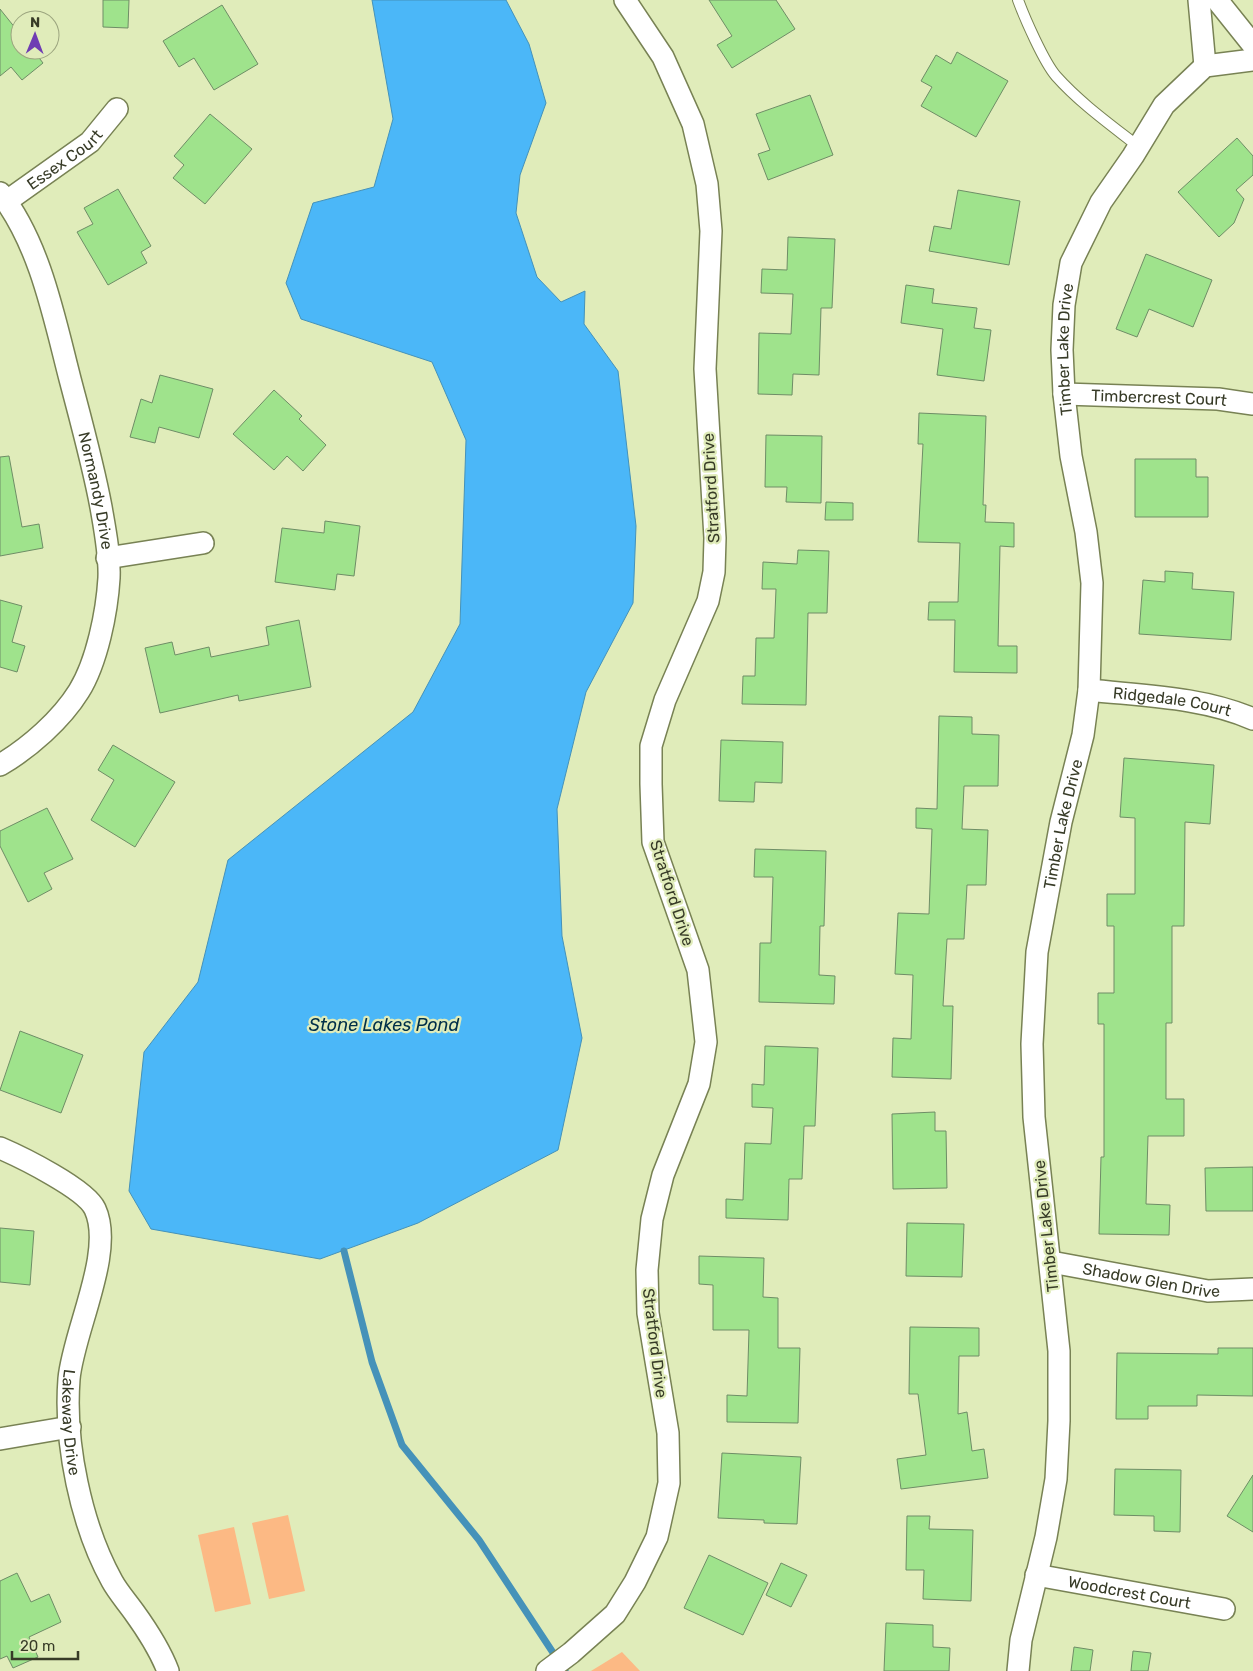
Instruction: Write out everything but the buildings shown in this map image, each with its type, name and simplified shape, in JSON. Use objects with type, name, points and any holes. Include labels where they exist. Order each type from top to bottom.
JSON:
[{"type":"street","name":"Stratford Drive","points":[[547,1671],[571,1653],[615,1614],[636,1582],[656,1537],[669,1483],[668,1433],[648,1313],[647,1270],[652,1219],[663,1174],[699,1084],[706,1042],[698,970],[653,842],[651,746],[662,709],[708,601],[714,572],[715,538],[705,369],[711,231],[707,184],[693,124],[663,57],[625,0]]},
{"type":"street","points":[[1199,0],[1205,66],[1253,60]]},
{"type":"street","points":[[1217,0],[1253,45]]},
{"type":"street","name":"Timber Lake Drive","points":[[1018,1671],[1021,1640],[1046,1537],[1056,1479],[1059,1431],[1059,1351],[1051,1262],[1034,1117],[1032,1044],[1037,952],[1061,822],[1083,735],[1089,690],[1092,583],[1086,532],[1072,456],[1064,394],[1064,314],[1071,263],[1101,202],[1139,147],[1164,105],[1205,66]]},
{"type":"street","name":"Essex Court","points":[[3,197],[90,142],[116,109]]},
{"type":"street","name":"Normandy Drive","points":[[0,765],[42,733],[67,708],[80,689],[100,637],[109,577],[106,532],[94,472],[49,295],[18,218],[3,197]]},
{"type":"street","name":"Timbercrest Court","points":[[1064,394],[1218,399],[1253,404]]},
{"type":"street","points":[[108,558],[203,543]]},
{"type":"street","name":"Ridgedale Court","points":[[1089,690],[1197,702],[1233,710],[1253,719]]},
{"type":"street","name":"Lakeway Drive","points":[[0,1148],[25,1159],[83,1195],[94,1208],[99,1227],[99,1256],[85,1314],[74,1345],[69,1380],[70,1427],[77,1483],[91,1534],[112,1582],[135,1613],[162,1656],[168,1671]]},
{"type":"street","name":"Shadow Glen Drive","points":[[1051,1262],[1208,1291],[1253,1289]]},
{"type":"street","points":[[0,1439],[70,1427]]},
{"type":"street","name":"Woodcrest Court","points":[[1036,1575],[1224,1609]]},
{"type":"lane","points":[[1018,0],[1055,75],[1078,97],[1139,147]]},
{"type":"shaded area","points":[[288,1515],[305,1591],[269,1599],[252,1523]]},
{"type":"shaded area","points":[[234,1527],[251,1604],[215,1612],[198,1535]]},
{"type":"shaded area","points":[[622,1652],[640,1671],[591,1671]]},
{"type":"water","name":"Stone Lakes Pond","points":[[372,0],[506,0],[529,44],[546,103],[520,175],[516,213],[537,277],[561,302],[585,291],[584,324],[618,371],[636,526],[633,603],[586,692],[557,809],[562,936],[582,1038],[558,1150],[418,1223],[320,1259],[151,1229],[129,1191],[144,1052],[198,982],[228,860],[413,712],[460,624],[466,440],[432,362],[301,319],[286,283],[313,203],[374,187],[393,119]]},
{"type":"waterway","points":[[344,1251],[372,1362],[402,1445],[479,1540],[565,1671]]}]
